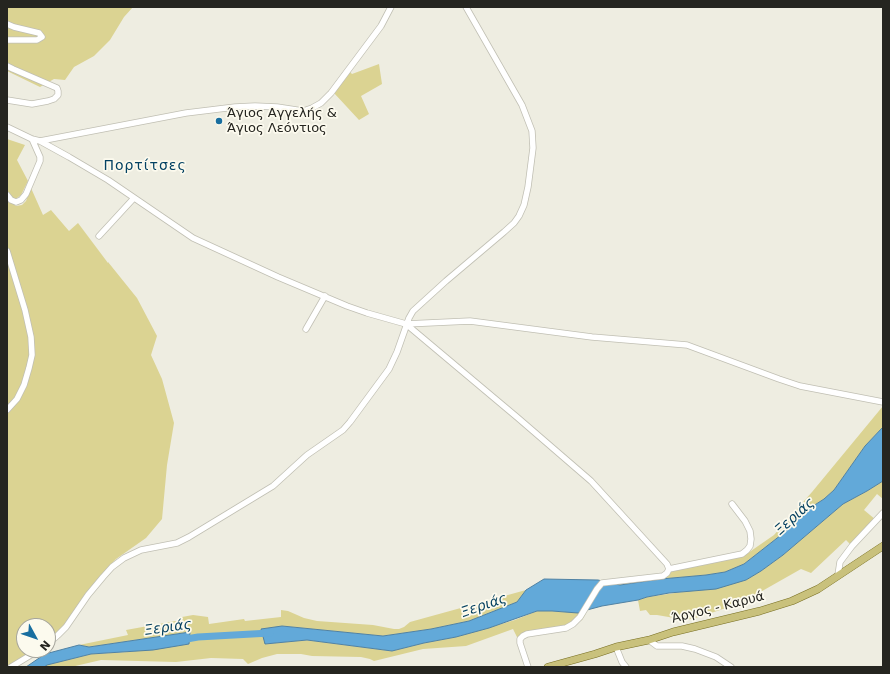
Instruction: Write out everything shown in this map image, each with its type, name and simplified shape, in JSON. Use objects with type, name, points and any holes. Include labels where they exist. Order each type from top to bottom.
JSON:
[{"type":"main road","name":"Άργος - Καρυά","points":[[548,667],[616,647],[649,640],[673,632],[760,611],[792,601],[818,589],[883,546]]},
{"type":"street","points":[[40,141],[186,113],[255,106],[277,107],[303,111],[312,108],[321,103],[331,94],[381,26],[391,7]]},
{"type":"street","points":[[56,637],[70,621],[98,582],[124,558],[142,550],[177,543],[188,537],[273,486],[307,455],[343,430],[389,369],[411,313],[514,223],[522,209],[528,187],[533,148],[532,131],[522,105],[466,7]]},
{"type":"street","points":[[7,24],[39,33],[42,37],[37,40],[7,40]]},
{"type":"street","points":[[7,66],[57,88],[58,95],[54,99],[32,104],[7,100]]},
{"type":"street","points":[[7,127],[32,139],[40,141],[98,174],[193,238],[278,277],[361,311],[406,324],[470,321],[592,337],[687,346],[800,386],[883,402]]},
{"type":"street","points":[[7,195],[11,200],[16,202],[24,197],[29,187],[40,161],[40,157],[32,139]]},
{"type":"street","points":[[99,236],[134,198]]},
{"type":"street","points":[[7,251],[25,310],[31,337],[32,355],[24,385],[17,399],[7,410]]},
{"type":"street","points":[[306,329],[325,296]]},
{"type":"street","points":[[406,324],[591,481],[667,564],[669,569]]},
{"type":"street","points":[[528,667],[520,643],[522,636],[566,628],[573,624],[580,617],[597,588],[602,583],[664,576],[669,569],[742,554],[750,546],[750,531],[745,521],[732,504]]},
{"type":"street","points":[[838,575],[840,562],[852,546],[883,514]]},
{"type":"street","points":[[649,640],[658,646],[682,646],[695,649],[716,657],[731,667]]},
{"type":"street","points":[[616,647],[622,662],[626,667]]},
{"type":"street","points":[[11,667],[26,658]]},
{"type":"shaded area","points":[[7,7],[133,7],[124,17],[110,40],[94,56],[74,67],[65,80],[54,79],[40,87],[7,71]]},
{"type":"shaded area","points":[[379,64],[382,84],[361,96],[369,114],[359,120],[334,93],[350,72],[352,74]]},
{"type":"shaded area","points":[[7,139],[25,145],[17,160],[28,181],[21,195],[14,199],[7,191]]},
{"type":"shaded area","points":[[31,188],[43,215],[51,210],[69,231],[78,223],[137,298],[157,336],[151,355],[162,379],[174,423],[167,465],[162,519],[146,538],[116,559],[105,571],[76,609],[66,626],[56,635],[56,618],[16,618],[16,658],[24,658],[7,667],[7,198],[16,206],[22,205],[26,201]]},
{"type":"shaded area","points":[[883,406],[883,427],[865,446],[834,490],[810,508],[781,535],[744,564],[725,572],[706,575],[661,579],[620,585],[609,583],[663,576],[669,569],[744,552],[748,553],[774,535],[812,492]]},
{"type":"shaded area","points":[[883,481],[883,499],[877,494],[864,510],[876,520],[852,546],[846,540],[811,573],[801,569],[741,603],[686,620],[650,615],[646,610],[640,611],[638,600],[647,597],[746,580],[783,555],[843,504]]},
{"type":"shaded area","points":[[526,590],[517,602],[469,621],[431,629],[383,636],[282,626],[265,644],[307,640],[392,651],[456,637],[515,620],[537,611],[561,612],[587,610],[582,620],[573,624],[527,634],[520,643],[513,629],[466,646],[423,649],[374,661],[361,657],[277,654],[248,664],[243,659],[211,658],[176,662],[101,660],[71,667],[44,667],[91,654],[127,652],[189,644],[189,632],[89,647],[79,645],[128,635],[126,630],[181,620],[182,617],[193,615],[208,617],[209,624],[244,619],[245,621],[281,617],[281,610],[317,621],[373,625],[399,629],[410,622]]},
{"type":"water","points":[[883,427],[883,481],[843,504],[783,555],[746,580],[716,589],[669,593],[602,606],[578,613],[537,611],[489,628],[392,651],[307,640],[265,644],[261,629],[282,626],[383,636],[431,629],[469,621],[517,602],[526,590],[544,579],[598,580],[620,585],[725,572],[744,564],[781,535],[810,508],[834,490],[865,446]]},
{"type":"water","points":[[190,632],[189,644],[153,650],[91,654],[44,667],[26,667],[39,658],[56,658],[56,651],[79,645],[89,647]]},
{"type":"waterway","name":"Ξεριάς","points":[[181,640],[198,637],[270,633]]},
{"type":"place","name":"Άγιος Αγγελής & Άγιος Λεόντιος","points":[[219,121]]},
{"type":"district","name":"Πορτίτσες","points":[[145,166]]}]
